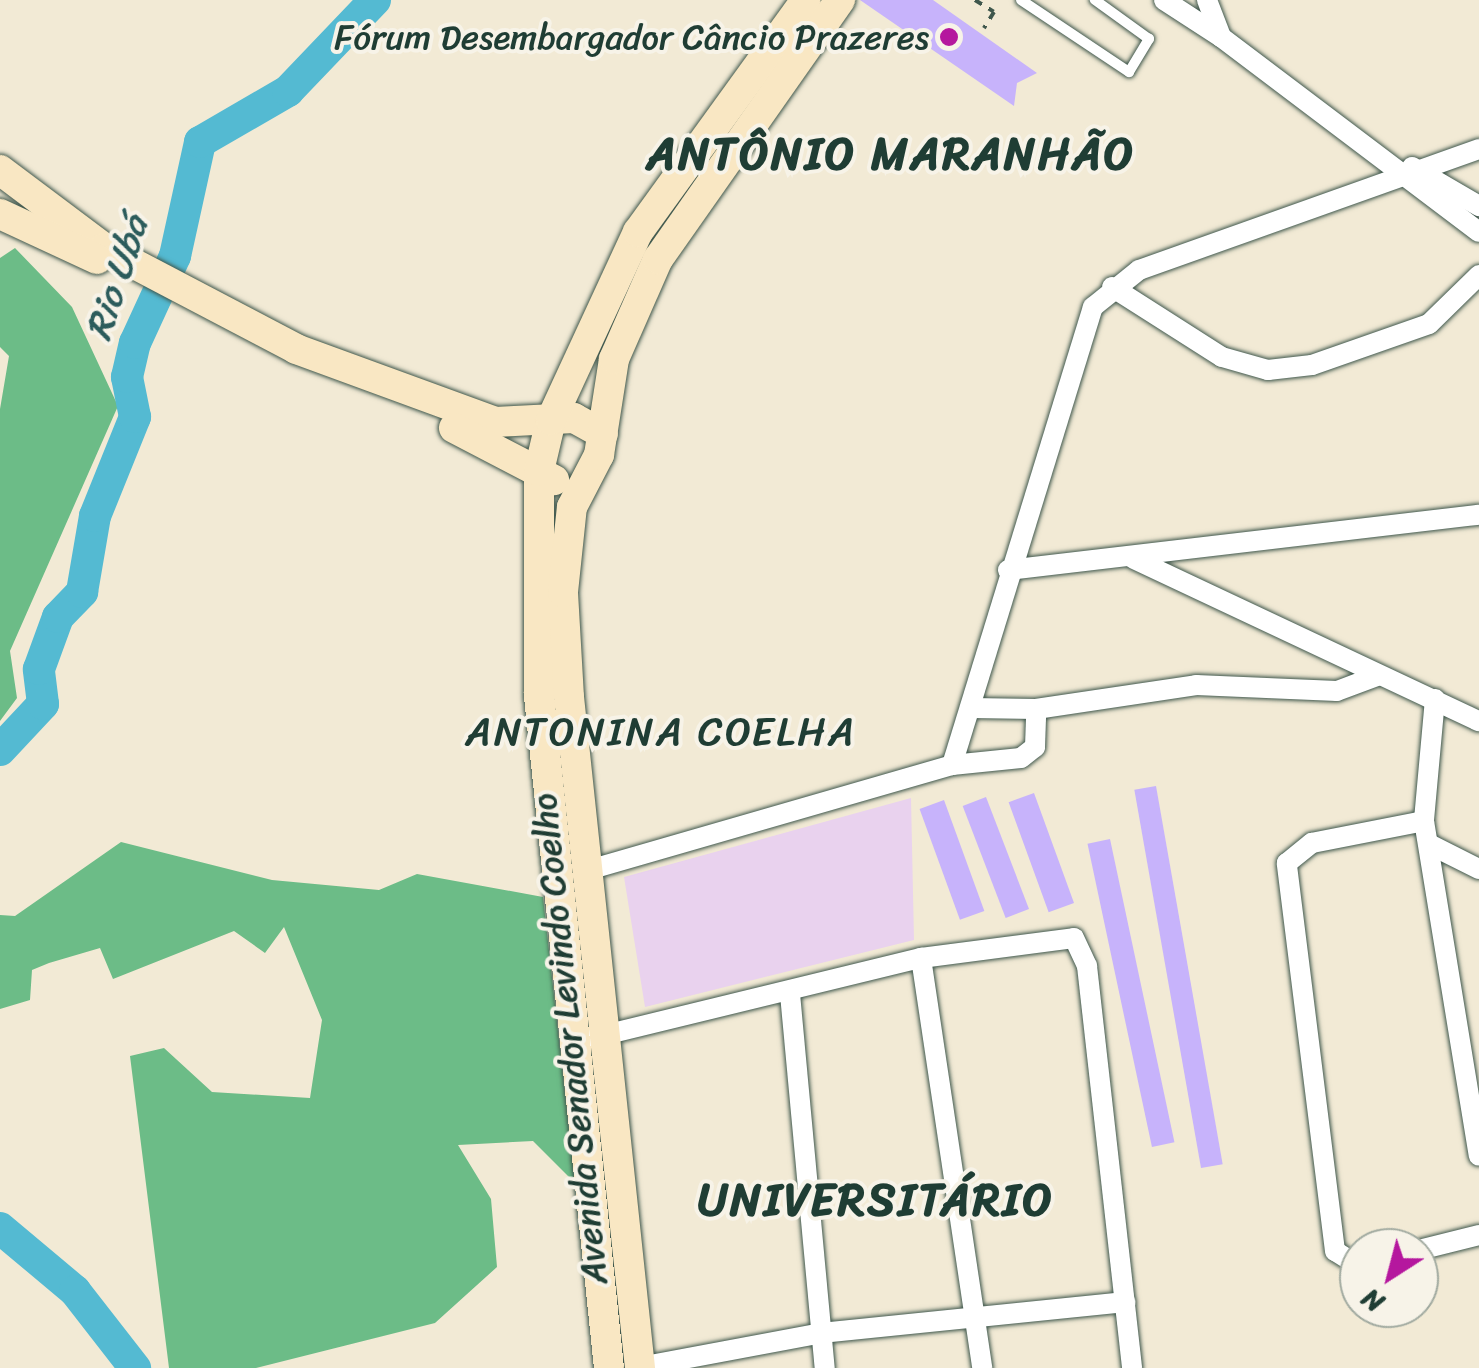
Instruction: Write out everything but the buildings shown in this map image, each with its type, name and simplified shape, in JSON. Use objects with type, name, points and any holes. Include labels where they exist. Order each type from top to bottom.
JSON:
[{"type":"street","points":[[609,1368],[539,696],[539,471],[550,420],[638,232],[806,0]]},
{"type":"street","name":"Avenida Senador Levindo Coelho","points":[[640,1368],[564,592],[582,480],[603,434],[614,359],[658,259],[840,0]]},
{"type":"street","points":[[1164,0],[1379,151],[1479,232]]},
{"type":"street","points":[[1208,0],[1221,37]]},
{"type":"street","points":[[952,765],[1083,325],[1112,287],[1479,149]]},
{"type":"street","points":[[1410,174],[1479,206]]},
{"type":"street","points":[[2,184],[197,310],[539,471],[582,480]]},
{"type":"street","points":[[0,214],[127,268]]},
{"type":"street","points":[[1112,287],[1222,357],[1268,370],[1312,365],[1429,324],[1479,274]]},
{"type":"street","points":[[197,310],[473,415],[584,420],[603,434]]},
{"type":"street","points":[[1008,570],[1479,515]]},
{"type":"street","points":[[1132,558],[1479,721]]},
{"type":"street","points":[[971,708],[1036,709],[1196,685],[1337,691],[1378,676]]},
{"type":"street","points":[[1435,699],[1424,821],[1479,1156]]},
{"type":"street","points":[[592,869],[952,765],[1026,756],[1036,709]]},
{"type":"street","points":[[1339,1254],[1335,1251],[1287,862],[1312,843],[1424,821]]},
{"type":"street","points":[[1430,844],[1479,869]]},
{"type":"street","points":[[578,1042],[790,994],[921,958],[1074,938],[1084,954],[1132,1368]]},
{"type":"street","points":[[921,958],[982,1368]]},
{"type":"street","points":[[790,994],[826,1368]]},
{"type":"street","points":[[1439,1245],[1479,1235]]},
{"type":"street","points":[[640,1368],[821,1333],[1125,1302]]},
{"type":"lane","points":[[1020,0],[1130,72],[1149,40],[1095,0]]},
{"type":"path","points":[[975,0],[994,12],[984,28]]},
{"type":"shaded area","points":[[911,798],[914,940],[645,1007],[624,877]]},
{"type":"green space","points":[[15,248],[72,307],[118,406],[10,651],[17,698],[0,721],[0,409],[9,356],[0,347],[0,258]]},
{"type":"green space","points":[[121,842],[272,880],[379,890],[417,874],[543,897],[575,1183],[533,1141],[458,1145],[491,1199],[497,1267],[435,1323],[256,1368],[169,1368],[130,1056],[164,1048],[212,1092],[310,1098],[322,1020],[284,927],[265,953],[234,931],[113,979],[100,948],[32,970],[30,1000],[0,1009],[0,915],[15,916]]},
{"type":"waterway","name":"Rio Ubá","points":[[0,750],[43,704],[39,669],[58,617],[82,592],[95,516],[135,417],[127,377],[135,343],[175,256],[200,142],[288,91],[375,0]]},
{"type":"waterway","name":"Rio Ubá","points":[[0,1228],[75,1291],[135,1368]]},
{"type":"place","name":"Fórum Desembargador Câncio Prazeres","points":[[949,37]]},
{"type":"district","name":"ANTÔNIO MARANHÃO","points":[[891,155]]},
{"type":"district","name":"ANTONINA COELHA","points":[[661,732]]},
{"type":"district","name":"UNIVERSITÁRIO","points":[[876,1201]]}]
